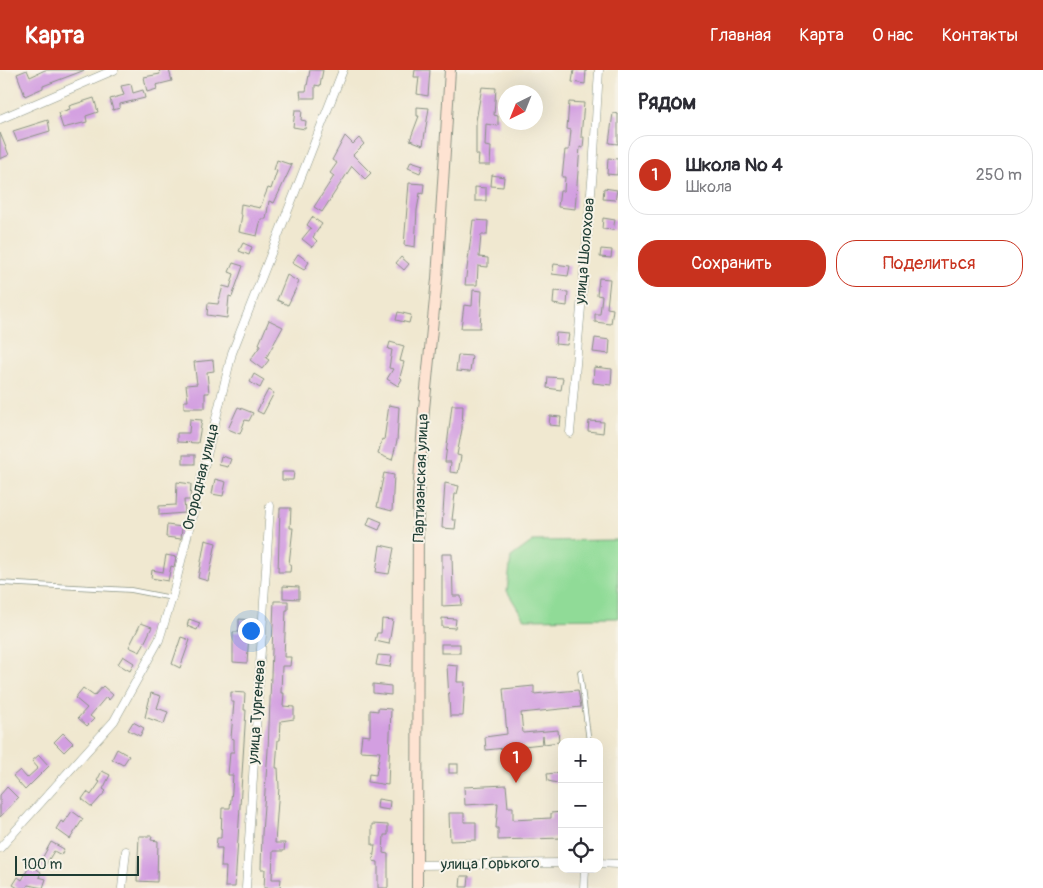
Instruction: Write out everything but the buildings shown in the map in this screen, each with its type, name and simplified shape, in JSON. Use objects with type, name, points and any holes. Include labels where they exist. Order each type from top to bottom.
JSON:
[{"type":"street","points":[[0,119],[114,70]]},
{"type":"street","name":"Огородная улица","points":[[0,848],[114,721],[159,640],[172,598],[232,353],[343,70]]},
{"type":"street","name":"Партизанская улица","points":[[417,888],[418,496],[437,279],[450,70]]},
{"type":"street","name":"улица Шолохова","points":[[570,433],[599,70]]},
{"type":"street","name":"улица Тургенева","points":[[246,888],[270,506]]},
{"type":"street","points":[[122,888],[126,851]]},
{"type":"street","name":"улица Горького","points":[[418,865],[558,862]]},
{"type":"street","points":[[603,863],[618,864]]},
{"type":"street","points":[[584,888],[585,873]]},
{"type":"lane","points":[[0,583],[132,590],[172,598]]},
{"type":"lane","points":[[580,672],[588,738]]},
{"type":"green space","points":[[618,540],[618,618],[524,619],[507,591],[511,557],[533,541]]},
{"type":"place","name":"Школа № 4","points":[[516,783]]}]
